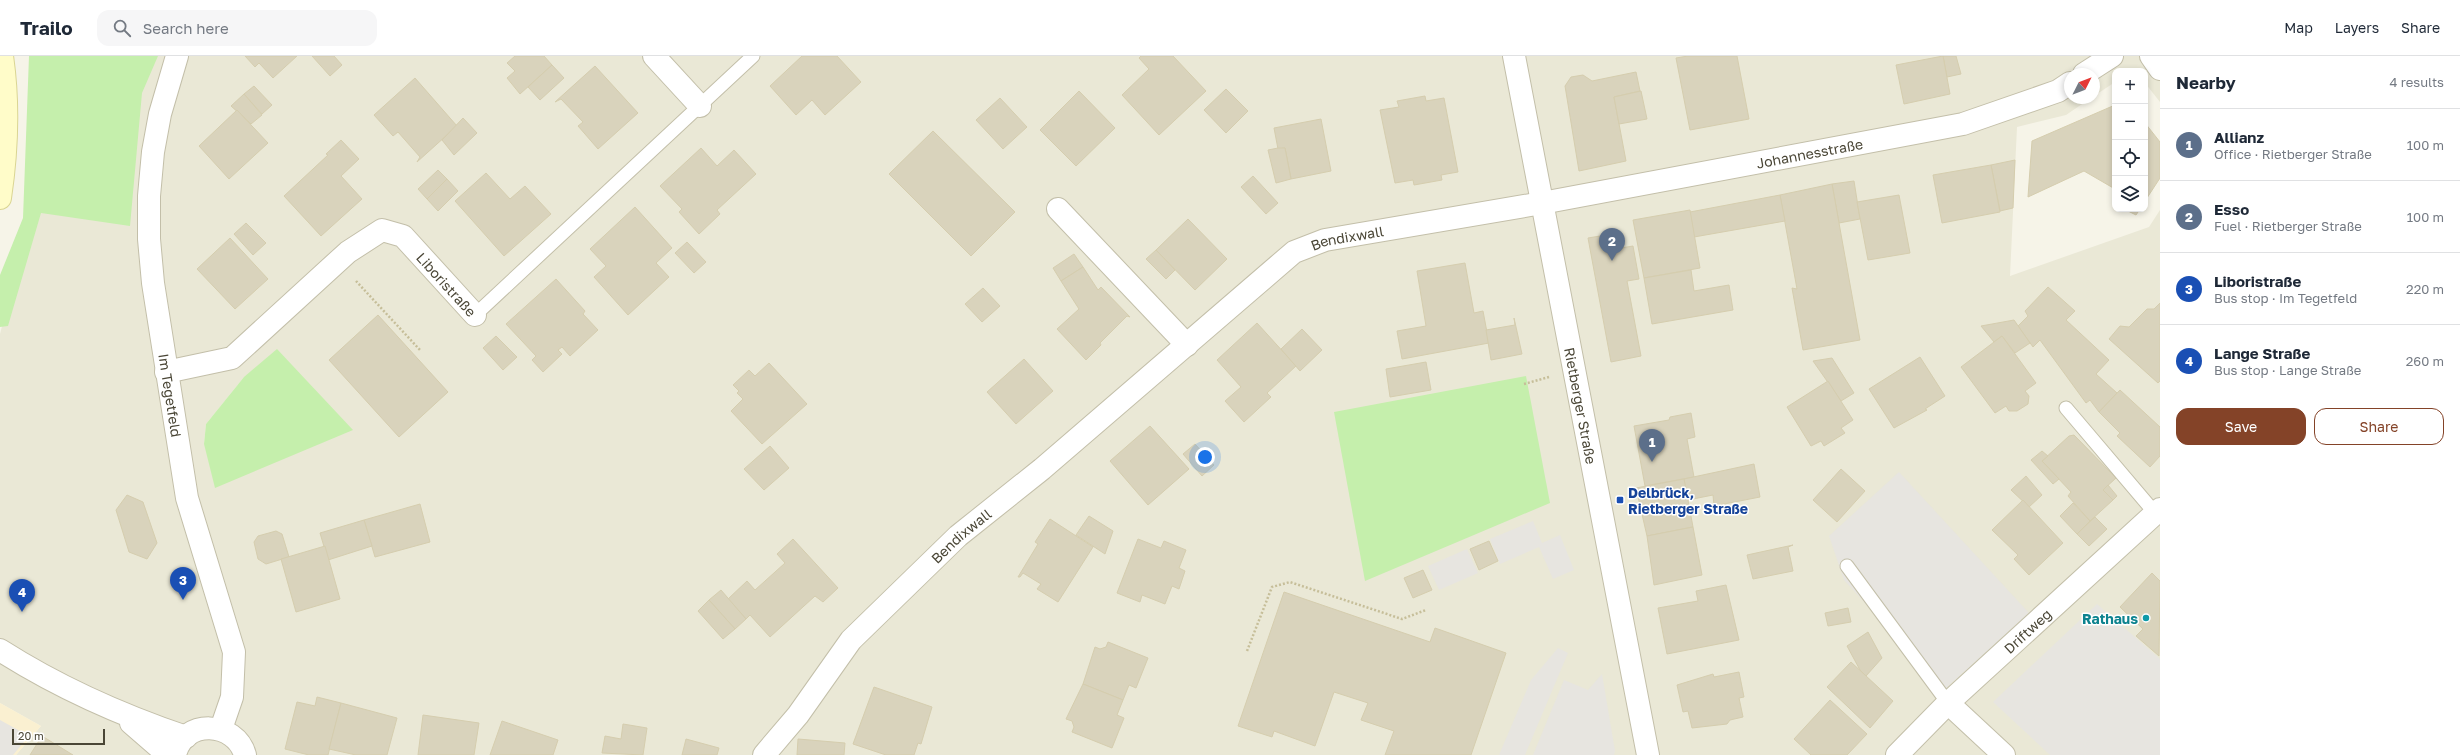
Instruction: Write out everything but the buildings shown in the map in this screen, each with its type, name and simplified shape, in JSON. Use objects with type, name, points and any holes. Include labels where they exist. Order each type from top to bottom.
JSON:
[{"type":"main road","points":[[0,198],[7,132],[7,105],[2,56]]},
{"type":"street","name":"Im Tegetfeld","points":[[177,56],[160,114],[149,196],[149,239],[153,283],[166,372],[187,498],[234,652],[232,697],[222,729]]},
{"type":"street","points":[[654,56],[700,106]]},
{"type":"street","name":"Rietberger Straße","points":[[1514,56],[1648,755]]},
{"type":"street","points":[[2093,68],[2112,56]]},
{"type":"street","points":[[2151,56],[2160,69]]},
{"type":"street","name":"Johannesstraße","points":[[1542,203],[1963,124],[2058,91],[2064,87]]},
{"type":"street","name":"Bendixwall","points":[[764,755],[798,715],[850,640],[958,536],[1042,469],[1294,252],[1325,240],[1542,203]]},
{"type":"street","points":[[1058,208],[1186,345]]},
{"type":"street","name":"Liboristraße","points":[[166,372],[232,358],[338,262],[382,230],[404,236],[474,315]]},
{"type":"street","name":"Driftweg","points":[[1897,755],[1948,703],[2158,511]]},
{"type":"street","points":[[0,650],[180,746],[196,730],[209,727],[222,729],[238,740],[245,755]]},
{"type":"street","points":[[1948,703],[2004,755]]},
{"type":"street","points":[[119,714],[168,755]]},
{"type":"lane","name":"Liboristraße","points":[[474,315],[753,56]]},
{"type":"lane","points":[[2066,408],[2158,511]]},
{"type":"lane","points":[[1848,566],[1948,703]]},
{"type":"path","points":[[338,262],[420,350]]},
{"type":"path","points":[[1246,651],[1272,587],[1290,582],[1402,619],[1426,610]]},
{"type":"shaded area","points":[[35,56],[2160,56],[2160,102],[2148,87],[2148,68],[2112,68],[2112,84],[2100,92],[2100,68],[2064,68],[2064,104],[2082,104],[2066,115],[2017,127],[2010,276],[2149,227],[2160,210],[2160,755],[16,755],[41,726],[0,703],[0,334],[30,218]],"holes":[[[244,377],[204,444],[206,424]]]},
{"type":"shaded area","points":[[1899,472],[2029,613],[1944,690],[1844,580],[1829,536]]},
{"type":"shaded area","points":[[1533,521],[1542,543],[1560,535],[1574,570],[1553,579],[1539,547],[1500,564],[1490,539]]},
{"type":"shaded area","points":[[1467,549],[1478,573],[1439,590],[1428,566]]},
{"type":"shaded area","points":[[2097,604],[2160,659],[2160,755],[2050,755],[1993,702]]},
{"type":"shaded area","points":[[1558,648],[1568,653],[1525,755],[1499,755],[1531,680]]},
{"type":"shaded area","points":[[1602,674],[1615,751],[1614,755],[1533,755],[1564,680],[1588,690]]},
{"type":"shaded area","points":[[0,703],[41,726],[16,755],[0,755]]},
{"type":"shaded area","points":[[0,720],[29,736],[13,755],[0,755]]},
{"type":"green space","points":[[29,56],[158,56],[142,93],[130,226],[41,213],[8,326],[0,327],[0,275],[23,218]]},
{"type":"green space","points":[[277,349],[353,430],[215,488],[204,444],[206,424],[244,377]]},
{"type":"green space","points":[[1526,376],[1550,503],[1365,581],[1334,412]]},
{"type":"place","name":"Esso","points":[[1612,261]]},
{"type":"place","name":"Allianz","points":[[1652,462]]},
{"type":"place","name":"Delbrück, Rietberger Straße","points":[[1620,500]]},
{"type":"place","name":"Liboristraße","points":[[183,600]]},
{"type":"place","name":"Lange Straße","points":[[22,612]]},
{"type":"place","name":"Rathaus","points":[[2146,618]]}]
